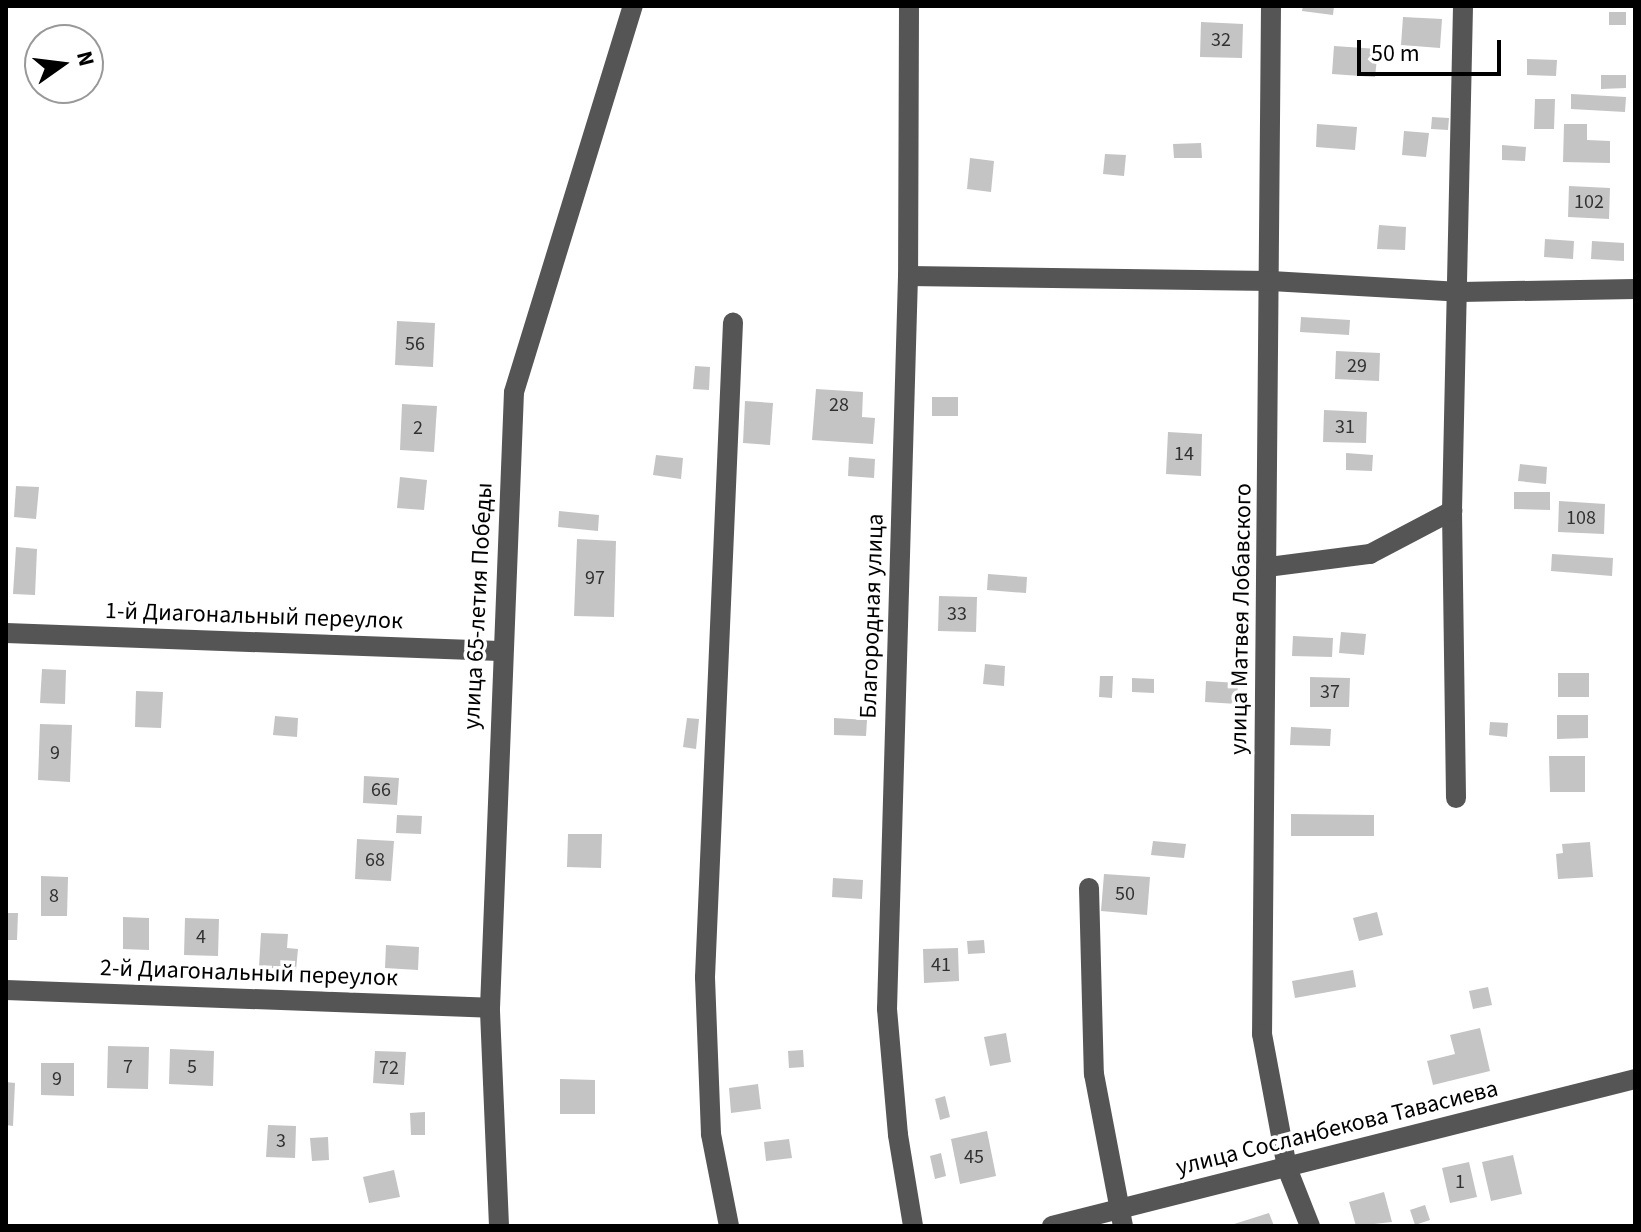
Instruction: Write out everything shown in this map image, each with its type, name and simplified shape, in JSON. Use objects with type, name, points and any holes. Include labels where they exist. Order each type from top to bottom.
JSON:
[{"type":"street","name":"улица 65-летия Победы","points":[[499,1226],[490,1008],[500,651],[514,392],[633,6]]},
{"type":"street","name":"Благородная улица","points":[[909,6],[908,276],[887,1009],[898,1135],[913,1226]]},
{"type":"street","name":"улица Матвея Лобавского","points":[[1271,6],[1271,281],[1262,1034],[1287,1168],[1310,1226]]},
{"type":"street","points":[[1456,798],[1452,511],[1460,292],[1463,6]]},
{"type":"street","points":[[908,276],[1271,281],[1460,292],[1635,289]]},
{"type":"street","points":[[729,1226],[711,1134],[705,977],[733,323]]},
{"type":"street","points":[[1268,567],[1370,554],[1452,511]]},
{"type":"street","name":"1-й Диагональный переулок","points":[[6,633],[500,651]]},
{"type":"street","points":[[1089,888],[1094,1074],[1120,1218]]},
{"type":"street","name":"2-й Диагональный переулок","points":[[6,990],[490,1008]]},
{"type":"street","name":"улица Сосланбекова Тавасиева","points":[[1052,1226],[1120,1218],[1287,1168],[1634,1076]]},
{"type":"building","points":[[1303,6],[1334,6],[1333,15],[1302,11]]},
{"type":"building","points":[[1609,12],[1626,12],[1626,25],[1609,25]]},
{"type":"building","points":[[1403,17],[1442,19],[1440,48],[1401,45]]},
{"type":"building","points":[[1201,22],[1243,24],[1242,58],[1200,57]]},
{"type":"building","points":[[1334,46],[1378,49],[1375,77],[1332,74]]},
{"type":"building","points":[[1527,59],[1557,60],[1556,76],[1527,75]]},
{"type":"building","points":[[1601,75],[1626,75],[1626,88],[1601,89]]},
{"type":"building","points":[[1571,94],[1626,97],[1625,112],[1571,109]]},
{"type":"building","points":[[1535,99],[1555,99],[1554,129],[1534,129]]},
{"type":"building","points":[[1432,117],[1449,118],[1448,130],[1431,129]]},
{"type":"building","points":[[1317,124],[1357,127],[1355,150],[1316,147]]},
{"type":"building","points":[[1564,124],[1587,124],[1587,140],[1610,141],[1610,163],[1563,162]]},
{"type":"building","points":[[1404,131],[1429,133],[1426,157],[1402,155]]},
{"type":"building","points":[[1201,143],[1202,158],[1174,158],[1173,144]]},
{"type":"building","points":[[1502,145],[1526,147],[1525,161],[1502,160]]},
{"type":"building","points":[[1105,154],[1126,155],[1124,176],[1103,174]]},
{"type":"building","points":[[970,158],[994,161],[991,192],[967,189]]},
{"type":"building","points":[[1569,186],[1610,188],[1609,219],[1568,217]]},
{"type":"building","points":[[1379,225],[1406,227],[1405,250],[1377,249]]},
{"type":"building","points":[[1545,239],[1574,241],[1573,259],[1544,257]]},
{"type":"building","points":[[1592,241],[1624,243],[1624,261],[1591,259]]},
{"type":"building","points":[[1301,317],[1350,320],[1349,335],[1300,332]]},
{"type":"building","points":[[397,321],[435,323],[433,367],[395,365]]},
{"type":"building","points":[[1336,351],[1380,353],[1379,381],[1335,379]]},
{"type":"building","points":[[695,366],[710,367],[709,390],[693,389]]},
{"type":"building","points":[[816,389],[863,392],[862,417],[875,418],[873,444],[812,440]]},
{"type":"building","points":[[932,397],[958,397],[958,416],[932,416]]},
{"type":"building","points":[[745,401],[773,403],[770,445],[743,443]]},
{"type":"building","points":[[402,404],[437,406],[434,452],[400,450]]},
{"type":"building","points":[[1324,410],[1367,412],[1366,443],[1323,442]]},
{"type":"building","points":[[1168,432],[1202,434],[1201,476],[1166,474]]},
{"type":"building","points":[[1346,453],[1373,455],[1372,471],[1346,470]]},
{"type":"building","points":[[656,455],[683,458],[681,479],[653,475]]},
{"type":"building","points":[[849,457],[875,459],[874,478],[848,476]]},
{"type":"building","points":[[1520,464],[1547,467],[1546,484],[1518,481]]},
{"type":"building","points":[[400,477],[427,480],[424,510],[397,508]]},
{"type":"building","points":[[16,486],[39,487],[36,519],[14,517]]},
{"type":"building","points":[[1514,492],[1550,492],[1550,510],[1514,509]]},
{"type":"building","points":[[1559,501],[1605,504],[1604,534],[1558,532]]},
{"type":"building","points":[[559,511],[599,515],[598,531],[558,527]]},
{"type":"building","points":[[577,539],[616,541],[614,617],[574,616]]},
{"type":"building","points":[[16,547],[37,549],[35,595],[13,594]]},
{"type":"building","points":[[1552,554],[1613,558],[1612,576],[1551,571]]},
{"type":"building","points":[[988,574],[1027,577],[1026,593],[987,590]]},
{"type":"building","points":[[939,596],[977,597],[976,632],[938,631]]},
{"type":"building","points":[[1341,632],[1366,634],[1364,655],[1339,653]]},
{"type":"building","points":[[1293,636],[1333,638],[1332,657],[1292,656]]},
{"type":"building","points":[[985,664],[1005,666],[1004,686],[983,684]]},
{"type":"building","points":[[42,669],[66,670],[65,704],[40,703]]},
{"type":"building","points":[[1558,673],[1589,673],[1589,697],[1558,697]]},
{"type":"building","points":[[1100,676],[1113,676],[1112,698],[1099,697]]},
{"type":"building","points":[[1310,677],[1350,678],[1349,707],[1310,707]]},
{"type":"building","points":[[1132,678],[1154,679],[1154,693],[1132,692]]},
{"type":"building","points":[[1206,681],[1238,683],[1237,704],[1205,702]]},
{"type":"building","points":[[136,691],[163,692],[161,728],[135,727]]},
{"type":"building","points":[[1557,715],[1588,715],[1588,738],[1557,739]]},
{"type":"building","points":[[275,716],[298,718],[297,737],[273,735]]},
{"type":"building","points":[[687,718],[699,719],[696,749],[683,747]]},
{"type":"building","points":[[834,718],[867,720],[866,736],[834,735]]},
{"type":"building","points":[[1490,722],[1508,723],[1507,737],[1489,735]]},
{"type":"building","points":[[40,724],[72,725],[70,782],[38,780]]},
{"type":"building","points":[[1291,727],[1331,729],[1330,746],[1290,745]]},
{"type":"building","points":[[1549,756],[1585,756],[1585,792],[1550,792]]},
{"type":"building","points":[[364,776],[399,778],[397,805],[363,803]]},
{"type":"building","points":[[1291,814],[1374,815],[1374,836],[1291,836]]},
{"type":"building","points":[[397,815],[422,816],[421,834],[396,833]]},
{"type":"building","points":[[568,834],[602,834],[601,868],[567,867]]},
{"type":"building","points":[[357,839],[394,841],[391,881],[355,879]]},
{"type":"building","points":[[1153,841],[1186,844],[1184,858],[1151,855]]},
{"type":"building","points":[[1590,842],[1593,877],[1558,879],[1556,854],[1563,853],[1562,844]]},
{"type":"building","points":[[1104,874],[1150,877],[1147,915],[1101,911]]},
{"type":"building","points":[[41,876],[68,877],[67,916],[41,916]]},
{"type":"building","points":[[833,878],[863,880],[862,899],[832,897]]},
{"type":"building","points":[[1377,912],[1383,935],[1359,941],[1353,918]]},
{"type":"building","points":[[6,913],[18,913],[17,940],[6,940]]},
{"type":"building","points":[[123,917],[149,918],[149,950],[123,949]]},
{"type":"building","points":[[185,918],[219,919],[218,956],[184,955]]},
{"type":"building","points":[[261,933],[288,934],[287,948],[298,949],[296,970],[259,967]]},
{"type":"building","points":[[984,940],[985,953],[968,954],[967,941]]},
{"type":"building","points":[[386,945],[419,947],[418,970],[385,968]]},
{"type":"building","points":[[958,948],[959,981],[924,983],[923,949]]},
{"type":"building","points":[[1353,970],[1356,987],[1295,998],[1292,981]]},
{"type":"building","points":[[1488,987],[1492,1005],[1473,1009],[1469,991]]},
{"type":"building","points":[[1480,1028],[1490,1071],[1433,1085],[1427,1061],[1455,1054],[1450,1035]]},
{"type":"building","points":[[1006,1033],[1011,1062],[990,1066],[984,1037]]},
{"type":"building","points":[[108,1046],[149,1047],[148,1089],[107,1088]]},
{"type":"building","points":[[170,1049],[214,1051],[213,1086],[169,1084]]},
{"type":"building","points":[[803,1050],[804,1067],[789,1068],[788,1051]]},
{"type":"building","points":[[375,1051],[406,1052],[404,1085],[373,1083]]},
{"type":"building","points":[[41,1063],[74,1063],[74,1096],[41,1095]]},
{"type":"building","points":[[560,1079],[595,1080],[595,1114],[560,1114]]},
{"type":"building","points":[[6,1082],[15,1083],[13,1126],[6,1125]]},
{"type":"building","points":[[758,1084],[761,1109],[731,1113],[729,1088]]},
{"type":"building","points":[[945,1096],[950,1117],[940,1120],[935,1099]]},
{"type":"building","points":[[425,1112],[425,1135],[411,1135],[410,1113]]},
{"type":"building","points":[[268,1125],[296,1126],[295,1158],[266,1157]]},
{"type":"building","points":[[987,1131],[996,1176],[960,1184],[951,1139]]},
{"type":"building","points":[[328,1137],[329,1160],[312,1161],[310,1138]]},
{"type":"building","points":[[789,1139],[792,1158],[766,1161],[764,1142]]},
{"type":"building","points":[[941,1153],[946,1176],[935,1179],[930,1156]]},
{"type":"building","points":[[1513,1155],[1522,1194],[1491,1201],[1482,1162]]},
{"type":"building","points":[[1469,1162],[1477,1197],[1450,1203],[1442,1168]]},
{"type":"building","points":[[394,1170],[400,1197],[369,1203],[363,1177]]},
{"type":"building","points":[[1384,1192],[1392,1222],[1356,1226],[1349,1202]]},
{"type":"building","points":[[1425,1205],[1430,1220],[1415,1225],[1410,1210]]},
{"type":"building","points":[[1269,1213],[1274,1226],[1231,1226],[1231,1225]]}]
